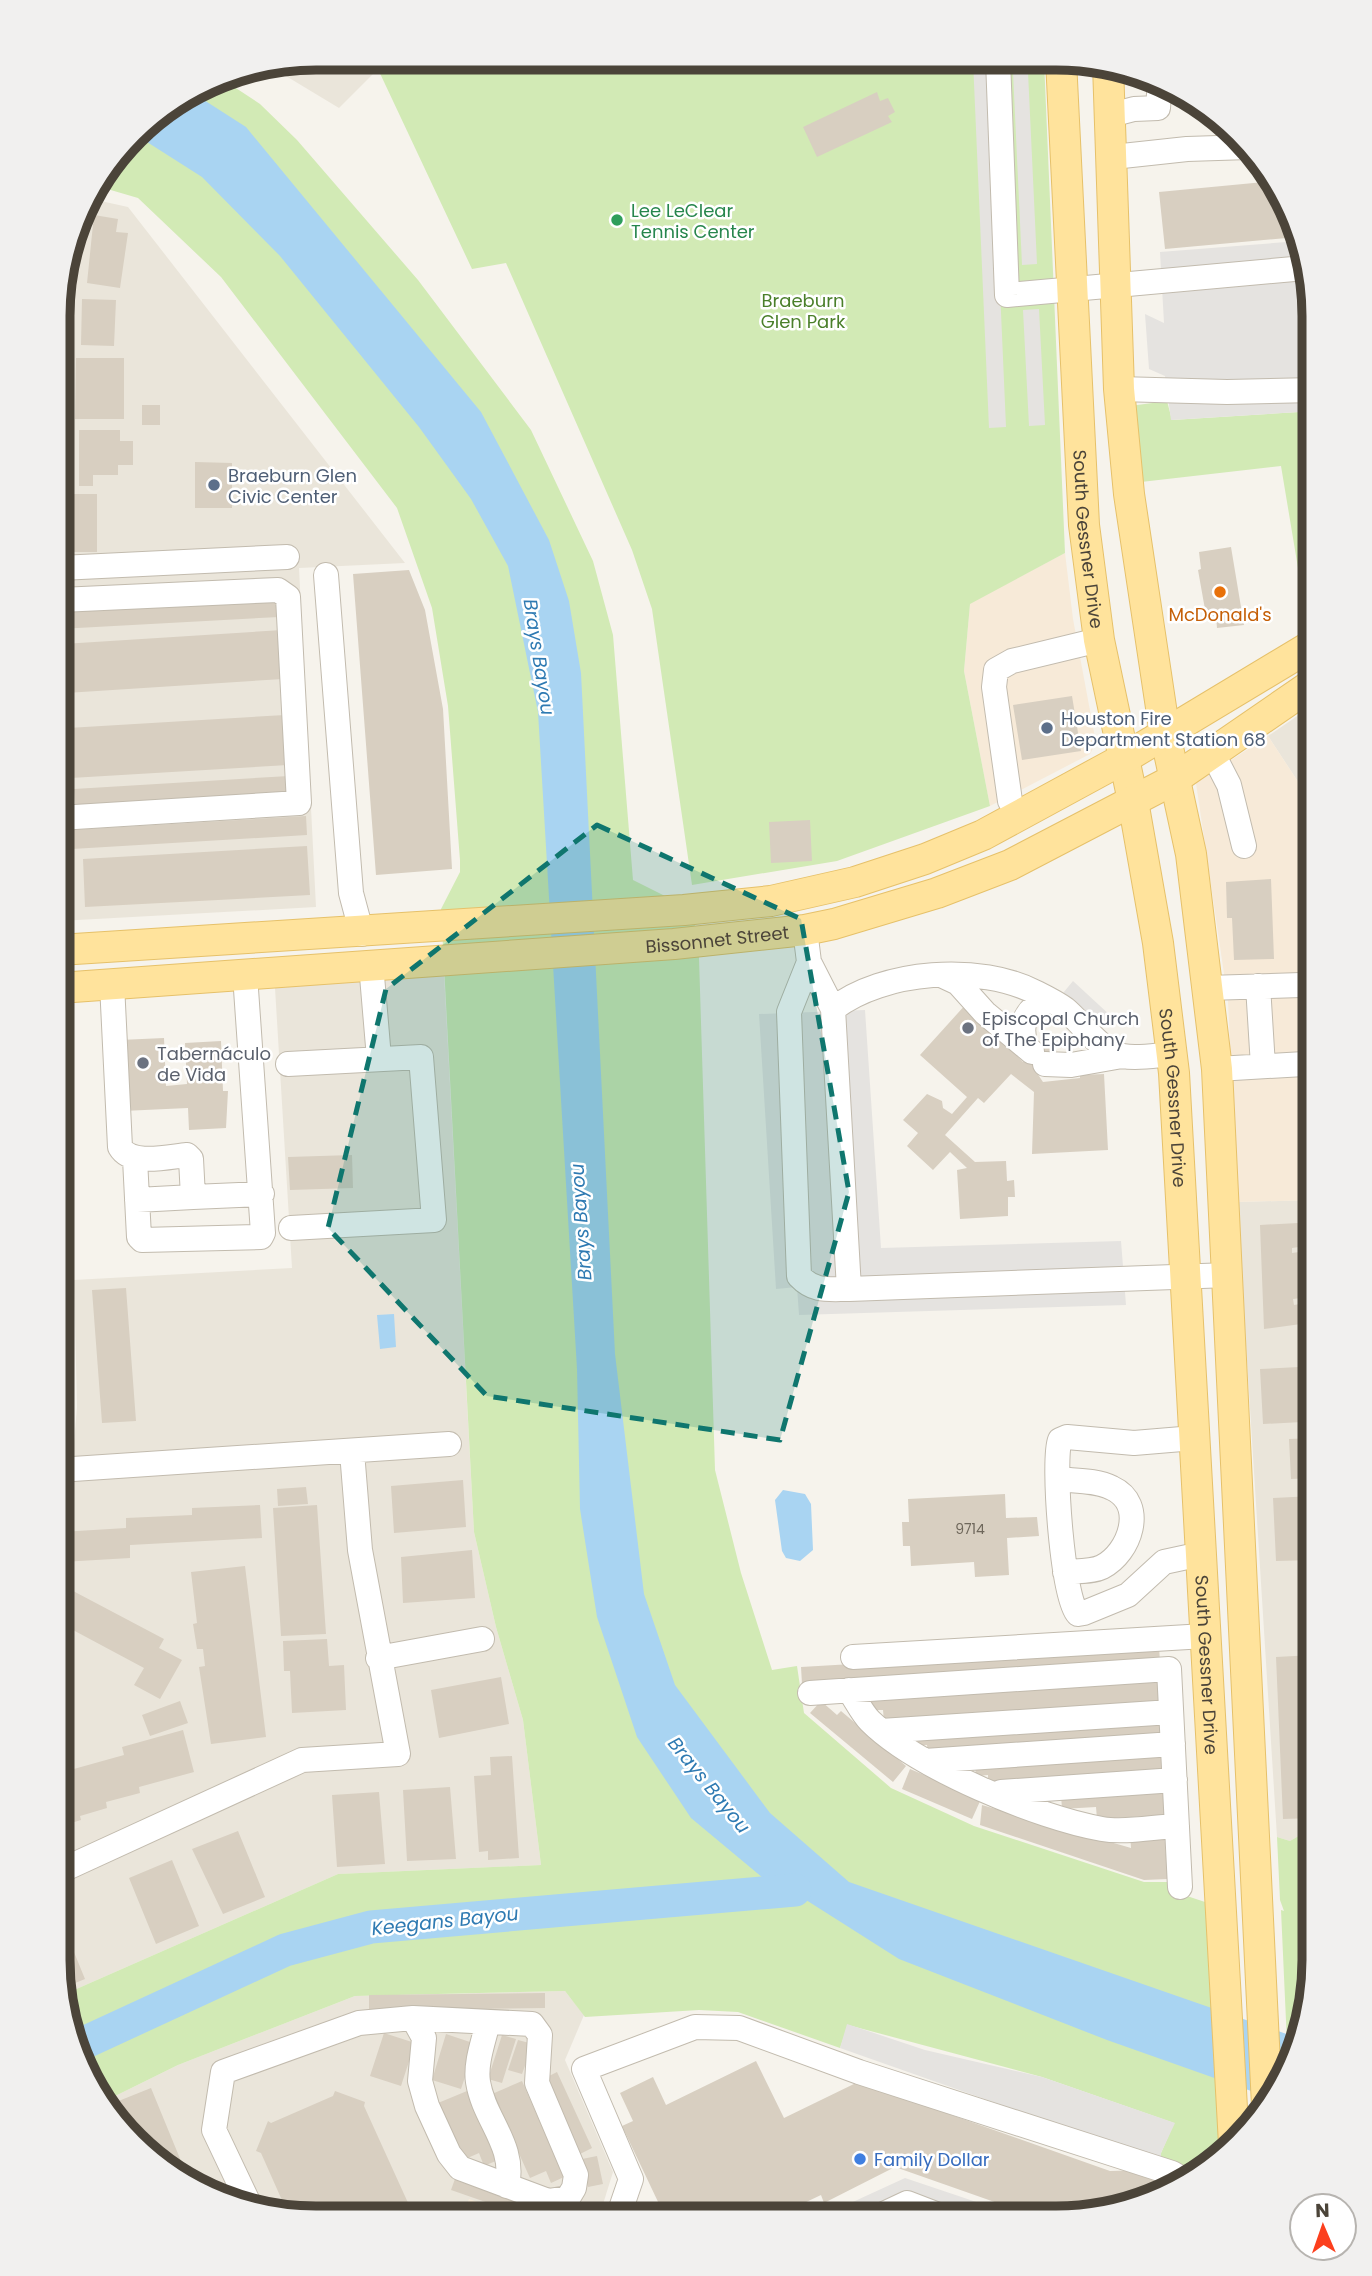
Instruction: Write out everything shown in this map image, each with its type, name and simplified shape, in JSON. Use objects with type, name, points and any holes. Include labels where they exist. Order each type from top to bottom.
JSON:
[{"type":"main road","name":"South Gessner Drive","points":[[1062,70],[1084,525],[1099,640],[1133,801],[1158,943],[1173,1063],[1233,2130]]},
{"type":"main road","points":[[1109,76],[1119,389],[1129,494],[1165,734],[1191,854],[1217,1069],[1266,2087]]},
{"type":"main road","name":"Bissonnet Street","points":[[70,949],[362,933],[674,911],[771,901],[855,881],[925,859],[1019,818],[1124,759],[1302,651]]},
{"type":"main road","name":"Bissonnet Street","points":[[70,987],[674,944],[806,930],[867,915],[937,893],[1010,865],[1173,780],[1302,691]]},
{"type":"main road","points":[[855,881],[867,915]]},
{"type":"main road","points":[[362,933],[367,966]]},
{"type":"main road","points":[[1173,1063],[1217,1069]]},
{"type":"main road","points":[[1205,1636],[1245,1631]]},
{"type":"lane","points":[[998,70],[1007,295],[1297,269]]},
{"type":"lane","points":[[1111,115],[1134,108],[1158,108],[1159,93]]},
{"type":"lane","points":[[1113,157],[1187,149],[1236,148]]},
{"type":"lane","points":[[1119,389],[1215,392],[1302,390]]},
{"type":"lane","points":[[70,568],[287,557]]},
{"type":"lane","points":[[326,575],[351,893],[362,933]]},
{"type":"lane","points":[[70,600],[278,590],[288,597],[299,803],[70,817]]},
{"type":"lane","points":[[1019,818],[1010,801],[993,687],[996,670],[1012,661],[1099,640]]},
{"type":"lane","points":[[1212,752],[1229,785],[1244,846]]},
{"type":"lane","points":[[806,930],[809,962],[833,1009],[849,1289]]},
{"type":"lane","points":[[809,962],[789,1012],[799,1276],[807,1284],[820,1290],[1229,1275]]},
{"type":"lane","points":[[367,966],[372,976],[379,1058]]},
{"type":"lane","points":[[135,1158],[139,1237],[142,1240],[261,1237],[261,1194],[245,975]]},
{"type":"lane","points":[[941,975],[958,984],[985,1013],[1035,1054],[1071,1065],[1122,1056],[1173,1063]]},
{"type":"lane","points":[[833,1009],[846,999],[910,976],[995,978],[1048,999],[1122,1056]]},
{"type":"lane","points":[[112,984],[120,1147],[124,1153],[135,1158],[187,1155],[191,1159],[193,1197]]},
{"type":"lane","points":[[1208,988],[1301,985]]},
{"type":"lane","points":[[1258,986],[1263,1066]]},
{"type":"lane","points":[[1035,1054],[1022,1025],[1030,1007],[1048,999]]},
{"type":"lane","points":[[288,1064],[421,1057],[434,1220],[291,1228]]},
{"type":"lane","points":[[1217,1069],[1302,1064]]},
{"type":"lane","points":[[137,1200],[261,1194]]},
{"type":"lane","points":[[1194,1438],[1133,1443],[1063,1438],[1058,1445],[1058,1479],[1065,1572],[1072,1607],[1078,1614],[1128,1595],[1164,1562],[1201,1554]]},
{"type":"lane","points":[[70,1470],[449,1444]]},
{"type":"lane","points":[[70,1866],[302,1760],[398,1755],[360,1550],[352,1452]]},
{"type":"lane","points":[[1058,1479],[1114,1489],[1124,1496],[1129,1507],[1132,1531],[1116,1558],[1100,1568],[1065,1572]]},
{"type":"lane","points":[[853,1657],[1205,1636]]},
{"type":"lane","points":[[378,1658],[482,1639]]},
{"type":"lane","points":[[810,1693],[1169,1669],[1180,1887]]},
{"type":"lane","points":[[849,1690],[867,1719],[881,1731],[925,1762],[992,1792],[1103,1829],[1177,1833],[1216,1840]]},
{"type":"lane","points":[[881,1731],[1171,1712]]},
{"type":"lane","points":[[925,1762],[1173,1744]]},
{"type":"lane","points":[[992,1792],[1175,1780]]},
{"type":"lane","points":[[245,2196],[215,2130],[223,2072],[359,2024],[413,2018],[532,2024],[540,2035],[537,2083],[576,2175],[574,2188],[568,2197],[548,2201],[460,2168],[449,2154],[420,2081],[424,2038],[413,2018]]},
{"type":"lane","points":[[488,2022],[478,2082],[506,2148],[511,2168],[507,2186]]},
{"type":"lane","points":[[622,2206],[631,2179],[584,2069],[695,2027],[739,2028],[859,2072],[1176,2175]]},
{"type":"highlighted area","points":[[597,825],[801,919],[849,1192],[780,1440],[487,1396],[328,1228],[386,989]]},
{"type":"shaded area","points":[[973,70],[990,70],[1006,427],[989,428]]},
{"type":"shaded area","points":[[376,71],[339,108],[280,73]]},
{"type":"shaded area","points":[[1013,72],[1028,72],[1037,264],[1022,265]]},
{"type":"shaded area","points":[[99,201],[128,207],[405,563],[299,568],[316,907],[70,920],[70,316],[78,253]]},
{"type":"shaded area","points":[[1290,242],[1300,284],[1302,413],[1171,420],[1165,376],[1149,369],[1145,314],[1164,323],[1160,252]]},
{"type":"shaded area","points":[[1039,309],[1045,425],[1029,426],[1023,310]]},
{"type":"shaded area","points":[[1065,553],[1073,619],[1096,743],[1090,754],[990,806],[964,671],[970,603]]},
{"type":"shaded area","points":[[1302,713],[1302,787],[1268,736]]},
{"type":"shaded area","points":[[1268,736],[1302,787],[1301,1200],[1237,1202],[1228,1001],[1196,783]]},
{"type":"shaded area","points":[[444,975],[474,1532],[496,1627],[523,1720],[541,1865],[338,1874],[72,1991],[70,1458],[77,1407],[74,1280],[292,1268],[275,988]]},
{"type":"shaded area","points":[[1073,981],[1112,1017],[1102,1028],[1063,993]]},
{"type":"shaded area","points":[[865,1010],[881,1248],[1121,1241],[1126,1305],[799,1315],[797,1287],[776,1289],[759,1014]]},
{"type":"shaded area","points":[[1301,1200],[1301,1835],[1290,1841],[1277,1837],[1237,1202]]},
{"type":"shaded area","points":[[565,1991],[584,2015],[565,2060],[613,2172],[602,2206],[487,2206],[469,2200],[467,2206],[316,2206],[253,2198],[207,2181],[166,2155],[142,2134],[113,2097],[178,2065],[355,1996]]},
{"type":"shaded area","points":[[847,2024],[925,2050],[1042,2077],[1175,2123],[1161,2153],[1161,2161],[840,2048]]},
{"type":"shaded area","points":[[905,2178],[988,2206],[844,2206]]},
{"type":"shaded area","points":[[469,2199],[489,2206],[467,2206]]},
{"type":"green space","name":"Braeburn Glen Park","points":[[1044,70],[1065,553],[970,604],[964,671],[990,806],[837,861],[692,885],[652,609],[632,550],[506,263],[472,269],[379,71]]},
{"type":"green space","points":[[231,85],[260,104],[297,140],[418,280],[531,430],[593,561],[613,635],[633,880],[693,910],[699,958],[715,1470],[741,1573],[772,1670],[797,1666],[804,1713],[891,1788],[974,1826],[1144,1882],[1168,1882],[1169,1890],[1208,1903],[1220,2143],[1183,2170],[1161,2161],[1161,2153],[1174,2123],[1042,2077],[848,2025],[840,2048],[738,2012],[699,2010],[585,2017],[565,1991],[355,1996],[178,2065],[113,2097],[95,2069],[78,2023],[72,1991],[338,1874],[541,1865],[523,1720],[496,1627],[474,1532],[441,909],[460,872],[460,860],[448,706],[432,608],[397,508],[221,277],[138,198],[106,189],[121,166],[142,142],[166,121],[207,95]]},
{"type":"green space","points":[[1167,401],[1172,420],[1302,413],[1302,572],[1299,574],[1281,466],[1141,482],[1130,406]]},
{"type":"green space","points":[[1301,1835],[1301,1976],[1294,2023],[1287,2044],[1281,1910],[1284,1911],[1280,1900],[1277,1837],[1290,1841]]},
{"type":"water","name":"Brays Bayou","points":[[201,98],[246,127],[481,412],[549,540],[569,601],[581,673],[615,1354],[644,1594],[675,1685],[770,1813],[849,1882],[1290,2035],[1277,2069],[1261,2094],[1107,2040],[899,1959],[784,1886],[763,1878],[691,1818],[637,1737],[597,1617],[580,1509],[577,1369],[538,712],[508,566],[471,499],[419,427],[280,256],[202,177],[144,140],[166,121]]},
{"type":"water","points":[[394,1314],[396,1347],[380,1349],[377,1315]]},
{"type":"water","points":[[783,1490],[805,1494],[811,1504],[813,1550],[800,1561],[786,1558],[782,1551],[775,1500]]},
{"type":"building","points":[[877,92],[880,101],[888,98],[895,112],[888,116],[892,122],[817,157],[803,127]]},
{"type":"building","points":[[1262,182],[1277,207],[1289,238],[1165,249],[1159,192]]},
{"type":"building","points":[[94,215],[118,219],[116,232],[128,233],[120,288],[87,283]]},
{"type":"building","points":[[82,299],[116,300],[114,346],[81,345]]},
{"type":"building","points":[[76,358],[124,358],[124,419],[75,419]]},
{"type":"building","points":[[142,405],[160,405],[160,425],[142,425]]},
{"type":"building","points":[[79,430],[120,430],[120,441],[133,441],[133,465],[118,465],[118,475],[93,475],[93,486],[79,486]]},
{"type":"building","name":"Braeburn Glen Civic Center","points":[[195,462],[232,463],[232,508],[195,508]]},
{"type":"building","points":[[70,494],[97,494],[97,552],[70,552]]},
{"type":"building","name":"McDonald's","points":[[1231,547],[1244,625],[1217,628],[1216,616],[1206,615],[1198,570],[1201,569],[1199,552]]},
{"type":"building","points":[[409,570],[425,610],[443,709],[452,869],[376,875],[353,574]]},
{"type":"building","points":[[278,599],[279,617],[70,628],[70,610]]},
{"type":"building","points":[[282,630],[283,679],[70,693],[70,644]]},
{"type":"building","name":"Houston Fire Department Station 68","points":[[1072,696],[1081,751],[1022,760],[1013,705]]},
{"type":"building","points":[[285,715],[288,765],[71,778],[70,728]]},
{"type":"building","points":[[289,776],[290,795],[75,807],[74,789]]},
{"type":"building","points":[[306,816],[307,835],[72,849],[71,830]]},
{"type":"building","points":[[810,820],[812,861],[771,863],[769,822]]},
{"type":"building","points":[[307,846],[310,895],[85,907],[83,859]]},
{"type":"building","points":[[1271,879],[1274,959],[1234,960],[1232,918],[1227,918],[1226,882]]},
{"type":"building","points":[[967,1003],[1023,1062],[1044,1040],[1057,1051],[1037,1073],[1043,1082],[1080,1078],[1080,1075],[1104,1074],[1108,1150],[1032,1154],[1034,1092],[1011,1074],[984,1103],[978,1098],[945,1135],[975,1162],[1006,1161],[1007,1181],[1014,1180],[1015,1197],[1008,1197],[1008,1216],[960,1219],[957,1170],[967,1168],[950,1152],[933,1170],[907,1146],[918,1133],[903,1120],[927,1094],[942,1101],[943,1108],[952,1114],[967,1097],[920,1055]]},
{"type":"building","points":[[164,1038],[166,1086],[187,1084],[185,1043],[221,1041],[223,1091],[228,1091],[226,1128],[189,1130],[188,1108],[123,1111],[120,1040]]},
{"type":"building","points":[[352,1155],[353,1188],[290,1190],[288,1157]]},
{"type":"building","points":[[1298,1223],[1299,1247],[1292,1248],[1292,1253],[1299,1252],[1301,1298],[1293,1299],[1294,1305],[1300,1304],[1301,1324],[1264,1329],[1260,1225]]},
{"type":"building","points":[[126,1288],[136,1421],[102,1423],[92,1290]]},
{"type":"building","points":[[1299,1367],[1301,1422],[1263,1424],[1260,1369]]},
{"type":"building","points":[[1289,1439],[1301,1439],[1301,1479],[1291,1479]]},
{"type":"building","points":[[463,1480],[466,1527],[394,1533],[391,1486]]},
{"type":"building","points":[[306,1487],[308,1504],[278,1506],[277,1489]]},
{"type":"building","points":[[1005,1494],[1006,1518],[1037,1517],[1039,1536],[1007,1538],[1009,1575],[975,1577],[974,1562],[911,1566],[910,1546],[903,1546],[902,1522],[909,1522],[908,1499]]},
{"type":"building","points":[[1301,1497],[1301,1560],[1276,1561],[1273,1498]]},
{"type":"building","points":[[260,1505],[262,1538],[130,1545],[130,1558],[70,1562],[70,1531],[126,1528],[126,1518],[192,1515],[192,1508]]},
{"type":"building","points":[[317,1505],[326,1634],[281,1636],[273,1508]]},
{"type":"building","points":[[472,1550],[475,1598],[403,1603],[401,1557]]},
{"type":"building","points":[[245,1566],[266,1737],[211,1744],[199,1667],[205,1666],[203,1649],[197,1649],[193,1624],[197,1623],[191,1572]]},
{"type":"building","points":[[70,1589],[164,1639],[159,1648],[182,1660],[160,1699],[134,1685],[144,1668],[70,1628]]},
{"type":"building","points":[[327,1639],[329,1666],[344,1665],[346,1710],[292,1713],[290,1671],[284,1671],[283,1641]]},
{"type":"building","points":[[1159,1646],[1160,1663],[802,1684],[801,1667]]},
{"type":"building","points":[[1301,1656],[1301,1818],[1283,1819],[1276,1657]]},
{"type":"building","points":[[501,1677],[509,1724],[439,1738],[431,1690]]},
{"type":"building","points":[[1158,1678],[1159,1704],[884,1722],[883,1710],[871,1710],[870,1697]]},
{"type":"building","points":[[180,1701],[188,1723],[150,1736],[142,1715]]},
{"type":"building","points":[[821,1701],[837,1715],[841,1711],[906,1766],[893,1782],[810,1713]]},
{"type":"building","points":[[1161,1721],[1162,1739],[928,1753],[927,1745],[915,1746],[915,1736]]},
{"type":"building","points":[[183,1730],[194,1772],[139,1787],[140,1793],[106,1802],[107,1808],[80,1816],[81,1820],[70,1823],[70,1770],[124,1755],[122,1747]]},
{"type":"building","points":[[1162,1754],[1163,1772],[988,1783],[988,1775],[976,1776],[975,1766]]},
{"type":"building","points":[[512,1756],[519,1858],[488,1860],[488,1851],[479,1852],[474,1776],[491,1775],[490,1757]]},
{"type":"building","points":[[910,1769],[981,1799],[972,1819],[902,1789]]},
{"type":"building","points":[[450,1787],[456,1859],[407,1861],[403,1790]]},
{"type":"building","points":[[1164,1789],[1166,1815],[1097,1819],[1096,1807],[1062,1809],[1061,1795]]},
{"type":"building","points":[[379,1792],[385,1864],[337,1867],[332,1795]]},
{"type":"building","points":[[982,1805],[1131,1848],[1130,1833],[1164,1831],[1168,1879],[1144,1880],[980,1825]]},
{"type":"building","points":[[238,1831],[265,1897],[223,1914],[192,1849]]},
{"type":"building","points":[[172,1860],[199,1926],[156,1944],[129,1878]]},
{"type":"building","points":[[70,1942],[85,1979],[72,1985]]},
{"type":"building","points":[[545,1993],[545,2008],[369,2010],[369,1995]]},
{"type":"building","points":[[384,2033],[415,2043],[401,2086],[370,2076]]},
{"type":"building","points":[[446,2034],[476,2044],[461,2089],[432,2080]]},
{"type":"building","points":[[502,2035],[516,2039],[502,2083],[488,2079]]},
{"type":"building","points":[[518,2040],[533,2044],[522,2074],[508,2070]]},
{"type":"building","points":[[756,2061],[784,2118],[858,2082],[1110,2171],[1143,2170],[1163,2177],[1163,2182],[1119,2198],[1088,2204],[1006,2206],[895,2167],[824,2203],[821,2195],[798,2206],[660,2206],[622,2126],[633,2121],[620,2093],[653,2077],[666,2105]]},
{"type":"building","points":[[557,2072],[592,2148],[578,2155],[543,2079]]},
{"type":"building","points":[[522,2081],[564,2177],[551,2183],[546,2171],[530,2178],[492,2094]]},
{"type":"building","points":[[151,2088],[183,2166],[142,2134],[116,2102]]},
{"type":"building","points":[[335,2091],[365,2102],[364,2106],[409,2206],[284,2204],[261,2153],[256,2151],[268,2121],[271,2123],[333,2096]]},
{"type":"building","points":[[467,2091],[498,2160],[484,2166],[479,2153],[463,2160],[438,2103]]},
{"type":"building","points":[[597,2156],[603,2184],[588,2187],[582,2159]]},
{"type":"building","points":[[456,2176],[542,2206],[497,2206],[451,2190]]},
{"type":"waterway","name":"Keegans Bayou","points":[[84,2043],[285,1950],[371,1927],[795,1890]]},
{"type":"place","name":"Lee LeClear Tennis Center","points":[[617,220]]},
{"type":"place","name":"Braeburn Glen Civic Center","points":[[214,485]]},
{"type":"place","name":"McDonald's","points":[[1220,592]]},
{"type":"place","name":"Houston Fire Department Station 68","points":[[1047,728]]},
{"type":"place","name":"Episcopal Church of The Epiphany","points":[[968,1028]]},
{"type":"place","name":"Tabernáculo de Vida","points":[[143,1063]]},
{"type":"place","name":"Family Dollar","points":[[860,2159]]}]
